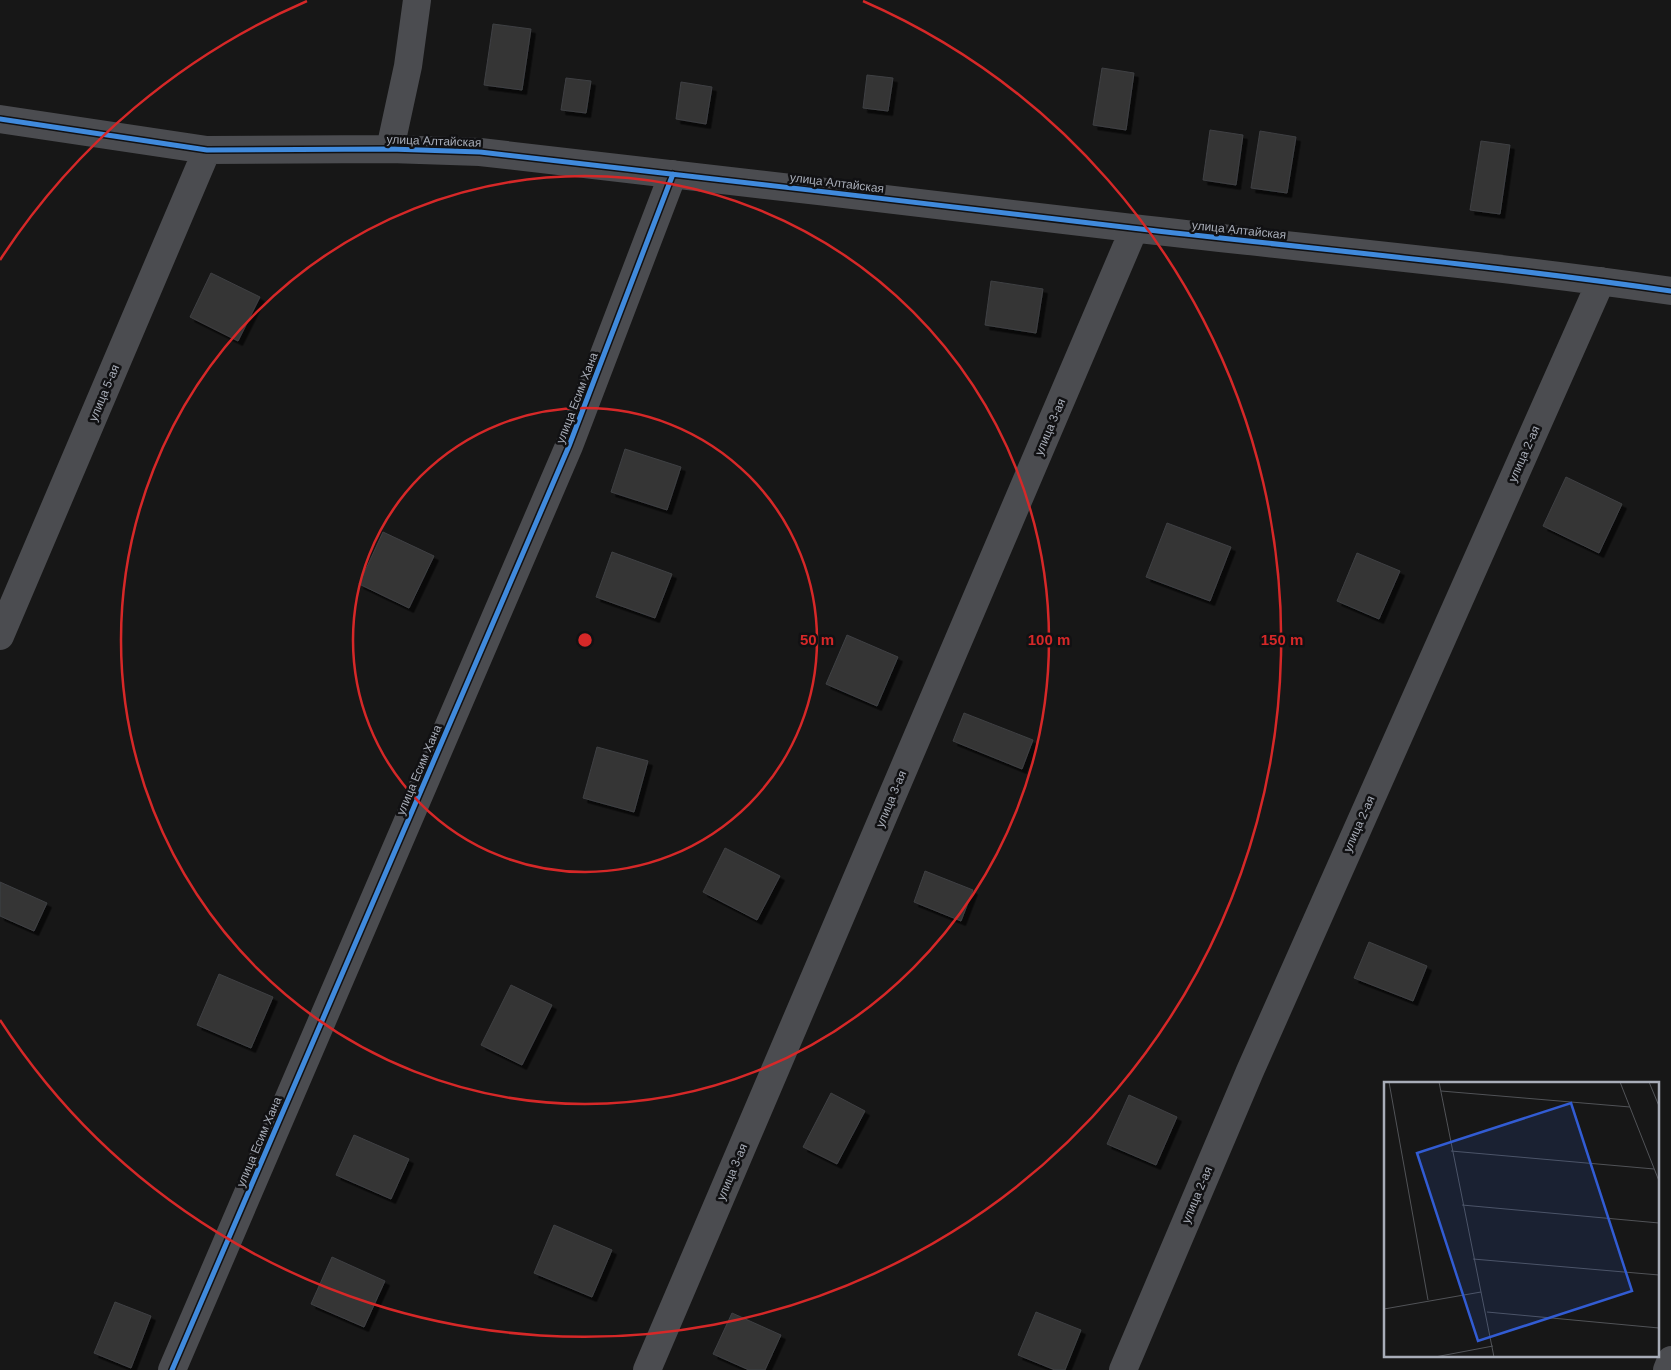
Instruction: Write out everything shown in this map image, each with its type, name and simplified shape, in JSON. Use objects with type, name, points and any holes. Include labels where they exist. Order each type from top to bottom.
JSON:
[{"type":"street","points":[[390,149],[408,66],[417,0]]},
{"type":"street","name":"улица Алтайская","points":[[0,120],[207,150],[390,149],[480,152],[1337,250],[1671,291]]},
{"type":"street","name":"улица 5-ая","points":[[0,636],[207,150]]},
{"type":"street","name":"улица Есим Хана","points":[[172,1370],[569,446],[674,174]]},
{"type":"street","name":"улица 3-ая","points":[[647,1370],[1134,228]]},
{"type":"street","name":"улица 2-ая","points":[[1124,1370],[1250,1071],[1601,281]]},
{"type":"street","points":[[1667,1370],[1671,1360]]},
{"type":"building","points":[[493,24],[531,29],[522,90],[484,85]]},
{"type":"building","points":[[1102,68],[1134,73],[1126,130],[1093,125]]},
{"type":"building","points":[[867,75],[893,78],[888,111],[863,108]]},
{"type":"building","points":[[566,78],[591,81],[586,113],[561,110]]},
{"type":"building","points":[[681,82],[712,87],[706,124],[676,119]]},
{"type":"building","points":[[1210,130],[1243,135],[1236,185],[1203,180]]},
{"type":"building","points":[[1260,131],[1296,137],[1287,193],[1251,188]]},
{"type":"building","points":[[1481,141],[1510,145],[1500,214],[1470,210]]},
{"type":"building","points":[[211,273],[260,297],[238,341],[190,317]]},
{"type":"building","points":[[991,281],[1043,289],[1036,333],[985,325]]},
{"type":"building","points":[[625,449],[681,467],[667,510],[611,492]]},
{"type":"building","points":[[1566,477],[1622,504],[1599,553],[1543,526]]},
{"type":"building","points":[[1167,523],[1231,547],[1210,601],[1146,577]]},
{"type":"building","points":[[383,532],[434,556],[409,608],[359,584]]},
{"type":"building","points":[[612,552],[672,574],[655,618],[596,597]]},
{"type":"building","points":[[1357,553],[1400,571],[1379,619],[1337,601]]},
{"type":"building","points":[[847,635],[898,657],[877,706],[826,684]]},
{"type":"building","points":[[964,713],[1033,740],[1022,769],[953,741]]},
{"type":"building","points":[[597,747],[648,761],[634,812],[583,798]]},
{"type":"building","points":[[725,848],[780,876],[757,920],[703,892]]},
{"type":"building","points":[[925,871],[973,890],[961,921],[914,902]]},
{"type":"building","points":[[0,882],[47,903],[34,931],[0,916]]},
{"type":"building","points":[[1369,942],[1427,966],[1413,1001],[1354,978]]},
{"type":"building","points":[[219,974],[273,997],[251,1048],[197,1025]]},
{"type":"building","points":[[511,985],[552,1005],[522,1065],[481,1045]]},
{"type":"building","points":[[831,1093],[865,1111],[837,1164],[803,1147]]},
{"type":"building","points":[[1129,1095],[1177,1117],[1156,1165],[1107,1144]]},
{"type":"building","points":[[354,1135],[409,1159],[391,1199],[336,1175]]},
{"type":"building","points":[[554,1225],[612,1250],[592,1297],[534,1273]]},
{"type":"building","points":[[332,1257],[385,1281],[364,1327],[311,1304]]},
{"type":"building","points":[[115,1302],[151,1316],[131,1368],[94,1353]]},
{"type":"building","points":[[1036,1312],[1081,1330],[1065,1370],[1055,1370],[1018,1355]]},
{"type":"building","points":[[732,1313],[781,1335],[765,1370],[749,1370],[713,1354]]},
{"type":"cycle path","points":[[0,119],[207,150],[390,149],[480,152],[1469,265],[1671,291]]},
{"type":"cycle path","points":[[172,1370],[569,446],[673,174]]}]
